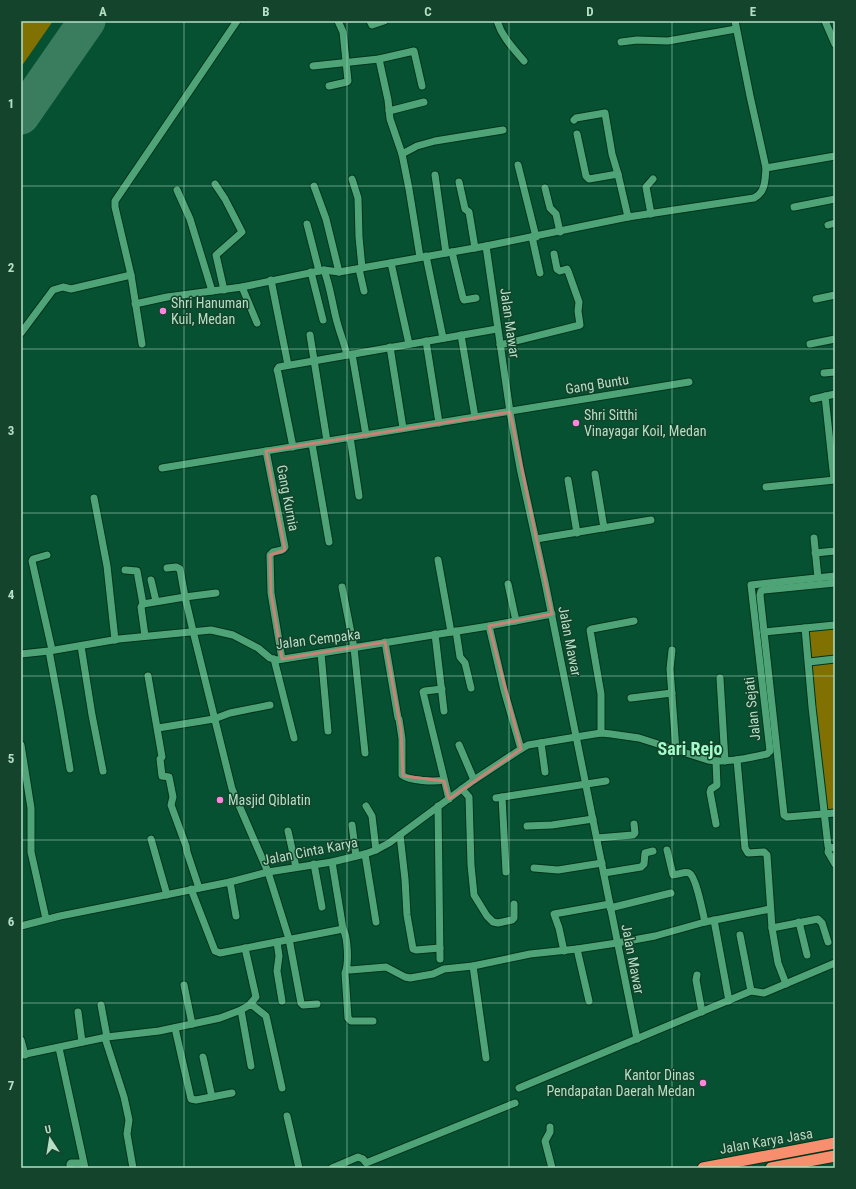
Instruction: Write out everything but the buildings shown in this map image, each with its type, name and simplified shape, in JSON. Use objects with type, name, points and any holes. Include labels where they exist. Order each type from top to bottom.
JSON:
[{"type":"highway","name":"Jalan Karya Jasa","points":[[703,1168],[835,1143]]},
{"type":"highway","name":"Jalan Karya Jasa","points":[[771,1168],[835,1156]]},
{"type":"street","points":[[142,344],[131,275],[115,207],[115,201],[237,21]]},
{"type":"street","points":[[330,86],[347,82],[342,32],[338,21]]},
{"type":"street","points":[[370,21],[372,25],[384,21]]},
{"type":"street","points":[[497,21],[506,40],[524,61]]},
{"type":"street","points":[[136,304],[242,287],[321,270],[339,272],[534,237],[628,217],[754,198],[758,196],[763,189],[766,168],[735,21]]},
{"type":"street","points":[[826,21],[834,41]]},
{"type":"street","points":[[621,42],[637,40],[658,42],[668,41],[736,29]]},
{"type":"street","points":[[312,66],[379,59],[414,51],[422,86]]},
{"type":"street","points":[[379,59],[391,124],[402,154],[423,257],[443,338]]},
{"type":"street","points":[[389,111],[424,102]]},
{"type":"street","points":[[574,120],[576,118],[605,113],[612,154],[628,217]]},
{"type":"street","points":[[402,154],[435,140],[503,130]]},
{"type":"street","points":[[577,134],[588,178],[590,179],[618,174]]},
{"type":"street","points":[[766,168],[835,156]]},
{"type":"street","points":[[518,165],[534,237],[540,273]]},
{"type":"street","points":[[435,175],[449,252],[463,298],[464,300],[476,298]]},
{"type":"street","points":[[352,179],[358,198],[360,268],[364,291]]},
{"type":"street","points":[[651,214],[646,187],[653,179]]},
{"type":"street","points":[[459,182],[465,209],[469,212],[475,248]]},
{"type":"street","points":[[215,184],[225,199],[242,232],[216,255],[224,290]]},
{"type":"street","points":[[314,186],[326,219],[339,272]]},
{"type":"street","points":[[545,188],[550,208],[556,214],[560,232]]},
{"type":"street","points":[[177,190],[190,219],[212,291]]},
{"type":"street","points":[[794,207],[835,199]]},
{"type":"street","points":[[307,224],[321,270],[332,294],[336,319],[350,354],[366,435]]},
{"type":"street","name":"Jalan Mawar","points":[[486,246],[497,329],[520,468],[552,614],[637,1039]]},
{"type":"street","points":[[500,345],[580,325],[578,311],[579,302],[568,271],[566,269],[558,270],[554,254]]},
{"type":"street","points":[[390,263],[409,344]]},
{"type":"street","points":[[311,272],[323,320]]},
{"type":"street","points":[[21,333],[53,290],[63,287],[71,289],[131,275]]},
{"type":"street","points":[[271,280],[288,365]]},
{"type":"street","points":[[242,287],[257,323]]},
{"type":"street","points":[[816,299],[835,294]]},
{"type":"street","points":[[293,447],[278,368],[315,360],[497,329]]},
{"type":"street","points":[[310,334],[327,441]]},
{"type":"street","points":[[461,335],[475,417]]},
{"type":"street","points":[[810,344],[835,339]]},
{"type":"street","points":[[426,341],[439,422]]},
{"type":"street","points":[[390,347],[403,428]]},
{"type":"street","points":[[824,373],[835,372]]},
{"type":"street","name":"Gang Buntu","points":[[162,468],[688,382]]},
{"type":"street","points":[[813,399],[835,394]]},
{"type":"street","points":[[766,487],[835,480],[825,396]]},
{"type":"street","points":[[350,437],[359,496]]},
{"type":"street","points":[[312,444],[328,542]]},
{"type":"street","name":"Gang Kurnia","points":[[266,451],[285,547],[282,550],[273,552],[270,555],[271,593],[278,659]]},
{"type":"street","points":[[595,474],[604,528]]},
{"type":"street","points":[[568,480],[577,533]]},
{"type":"street","points":[[94,498],[108,566],[115,640]]},
{"type":"street","points":[[536,540],[651,520]]},
{"type":"street","points":[[814,538],[818,578],[835,576]]},
{"type":"street","points":[[815,553],[835,551]]},
{"type":"street","points":[[47,555],[33,559],[32,561],[51,651],[70,769]]},
{"type":"street","points":[[438,560],[453,632],[460,657],[465,663],[471,688]]},
{"type":"street","points":[[167,568],[176,566],[180,569],[192,631],[232,789],[268,872],[288,939],[301,1003],[303,1005],[317,1004]]},
{"type":"street","points":[[125,570],[137,571],[143,604],[141,607],[146,636]]},
{"type":"street","name":"Jalan Sejati","points":[[576,737],[601,733],[639,738],[708,760],[716,761],[737,760],[767,754],[770,751],[751,585],[818,578]]},
{"type":"street","points":[[152,580],[156,601]]},
{"type":"street","points":[[835,583],[764,590],[761,591],[760,595],[784,815],[787,817],[835,813]]},
{"type":"street","points":[[508,584],[516,621]]},
{"type":"street","points":[[342,587],[354,648],[365,753]]},
{"type":"street","points":[[143,604],[216,593]]},
{"type":"street","name":"Jalan Cempaka","points":[[21,654],[51,651],[146,636],[210,630],[233,635],[278,659],[453,632],[552,614]]},
{"type":"street","points":[[601,733],[601,694],[590,630],[634,621]]},
{"type":"street","points":[[764,632],[835,625]]},
{"type":"street","points":[[489,626],[504,690],[521,749]]},
{"type":"street","points":[[805,628],[824,814],[828,846],[832,848],[828,852],[835,864]]},
{"type":"street","points":[[435,634],[444,711]]},
{"type":"street","points":[[385,642],[401,730],[402,775],[404,777],[420,780],[444,780]]},
{"type":"street","points":[[81,646],[103,771]]},
{"type":"street","points":[[672,650],[670,669],[676,750]]},
{"type":"street","points":[[322,653],[328,731]]},
{"type":"street","points":[[278,659],[294,738]]},
{"type":"street","points":[[808,662],[835,659]]},
{"type":"street","points":[[148,676],[158,728],[162,757],[160,760],[162,776],[169,777],[173,796],[170,805],[186,846],[195,888],[215,951],[220,953],[342,929]]},
{"type":"street","points":[[720,678],[725,761]]},
{"type":"street","points":[[442,689],[423,692],[449,799]]},
{"type":"street","points":[[631,698],[672,693]]},
{"type":"street","points":[[158,728],[214,719],[235,712],[270,705]]},
{"type":"street","name":"Jalan Cinta Karya","points":[[21,926],[114,904],[167,895],[230,882],[268,872],[332,862],[365,854],[389,843],[474,780],[521,749],[541,743],[576,737]]},
{"type":"street","points":[[541,743],[546,772]]},
{"type":"street","points":[[21,745],[25,791],[31,808],[30,852],[46,920]]},
{"type":"street","points":[[459,745],[474,780]]},
{"type":"street","points":[[737,760],[745,848],[748,853],[764,852],[767,855],[772,928],[778,963],[786,984]]},
{"type":"street","points":[[716,761],[717,785],[710,792],[716,824]]},
{"type":"street","points":[[506,872],[499,798],[606,781]]},
{"type":"street","points":[[462,789],[469,797],[471,865],[474,894],[487,916],[496,923],[512,920],[514,918],[514,904]]},
{"type":"street","points":[[366,806],[372,816],[376,850]]},
{"type":"street","points":[[438,806],[440,958]]},
{"type":"street","points":[[527,826],[552,825],[593,819]]},
{"type":"street","points":[[597,838],[633,834],[635,833],[634,824]]},
{"type":"street","points":[[352,825],[356,856]]},
{"type":"street","points":[[288,832],[296,867]]},
{"type":"street","points":[[400,835],[406,879],[407,915],[413,949],[440,948]]},
{"type":"street","points":[[151,839],[167,895]]},
{"type":"street","points":[[667,850],[673,875],[688,873],[691,875],[696,885],[705,922]]},
{"type":"street","points":[[604,873],[641,867],[644,864],[645,853],[653,851]]},
{"type":"street","points":[[365,854],[376,922]]},
{"type":"street","points":[[332,862],[342,929],[346,937],[348,968],[345,973],[348,1018],[351,1021],[373,1021]]},
{"type":"street","points":[[534,868],[558,870],[602,863]]},
{"type":"street","points":[[314,864],[322,906]]},
{"type":"street","points":[[230,882],[236,916]]},
{"type":"street","points":[[564,951],[554,913],[610,906],[671,893]]},
{"type":"street","points":[[348,968],[350,970],[386,967],[410,978],[433,974],[444,969],[473,966],[530,954],[577,950],[655,936],[705,922],[770,909]]},
{"type":"street","points":[[772,928],[820,919],[828,942]]},
{"type":"street","points":[[714,920],[729,1001]]},
{"type":"street","points":[[799,922],[807,955]]},
{"type":"street","points":[[740,935],[751,991]]},
{"type":"street","points":[[277,942],[279,956],[277,971],[282,1001]]},
{"type":"street","points":[[21,1040],[23,1055],[82,1042],[175,1028],[220,1018],[241,1010],[250,1004],[256,997],[245,948]]},
{"type":"street","points":[[577,950],[589,1001]]},
{"type":"street","points":[[519,1088],[751,991],[764,993],[835,963]]},
{"type":"street","points":[[473,966],[486,1058]]},
{"type":"street","points":[[697,975],[696,980],[702,1012]]},
{"type":"street","points":[[184,985],[192,1024]]},
{"type":"street","points":[[250,1004],[266,1016],[282,1088]]},
{"type":"street","points":[[101,1005],[106,1038],[124,1097],[129,1120],[127,1134],[133,1168]]},
{"type":"street","points":[[241,1010],[252,1066]]},
{"type":"street","points":[[78,1012],[82,1042]]},
{"type":"street","points":[[175,1028],[191,1099],[196,1100],[232,1093]]},
{"type":"street","points":[[59,1048],[84,1166],[71,1163],[70,1168]]},
{"type":"street","points":[[203,1057],[212,1097]]},
{"type":"street","points":[[332,1168],[358,1157],[363,1158],[365,1165],[515,1103]]},
{"type":"street","points":[[287,1116],[299,1168]]},
{"type":"street","points":[[550,1127],[550,1132],[545,1141],[552,1168]]},
{"type":"highlighted area","points":[[510,412],[552,614],[489,626],[521,749],[449,799],[444,781],[403,776],[401,730],[385,642],[282,659],[271,593],[270,555],[285,550],[266,451]]},
{"type":"shaded area","points":[[21,21],[53,21],[21,67]]},
{"type":"shaded area","points":[[835,627],[835,810],[826,811],[808,629]]},
{"type":"runway","points":[[21,116],[87,21]]},
{"type":"place","name":"Shri Hanuman Kuil, Medan","points":[[163,311]]},
{"type":"place","name":"Shri Sitthi Vinayagar Koil, Medan","points":[[576,423]]},
{"type":"place","name":"Masjid Qiblatin","points":[[220,800]]},
{"type":"place","name":"Kantor Dinas Pendapatan Daerah Medan","points":[[703,1083]]},
{"type":"district","name":"Sari Rejo","points":[[690,749]]}]
